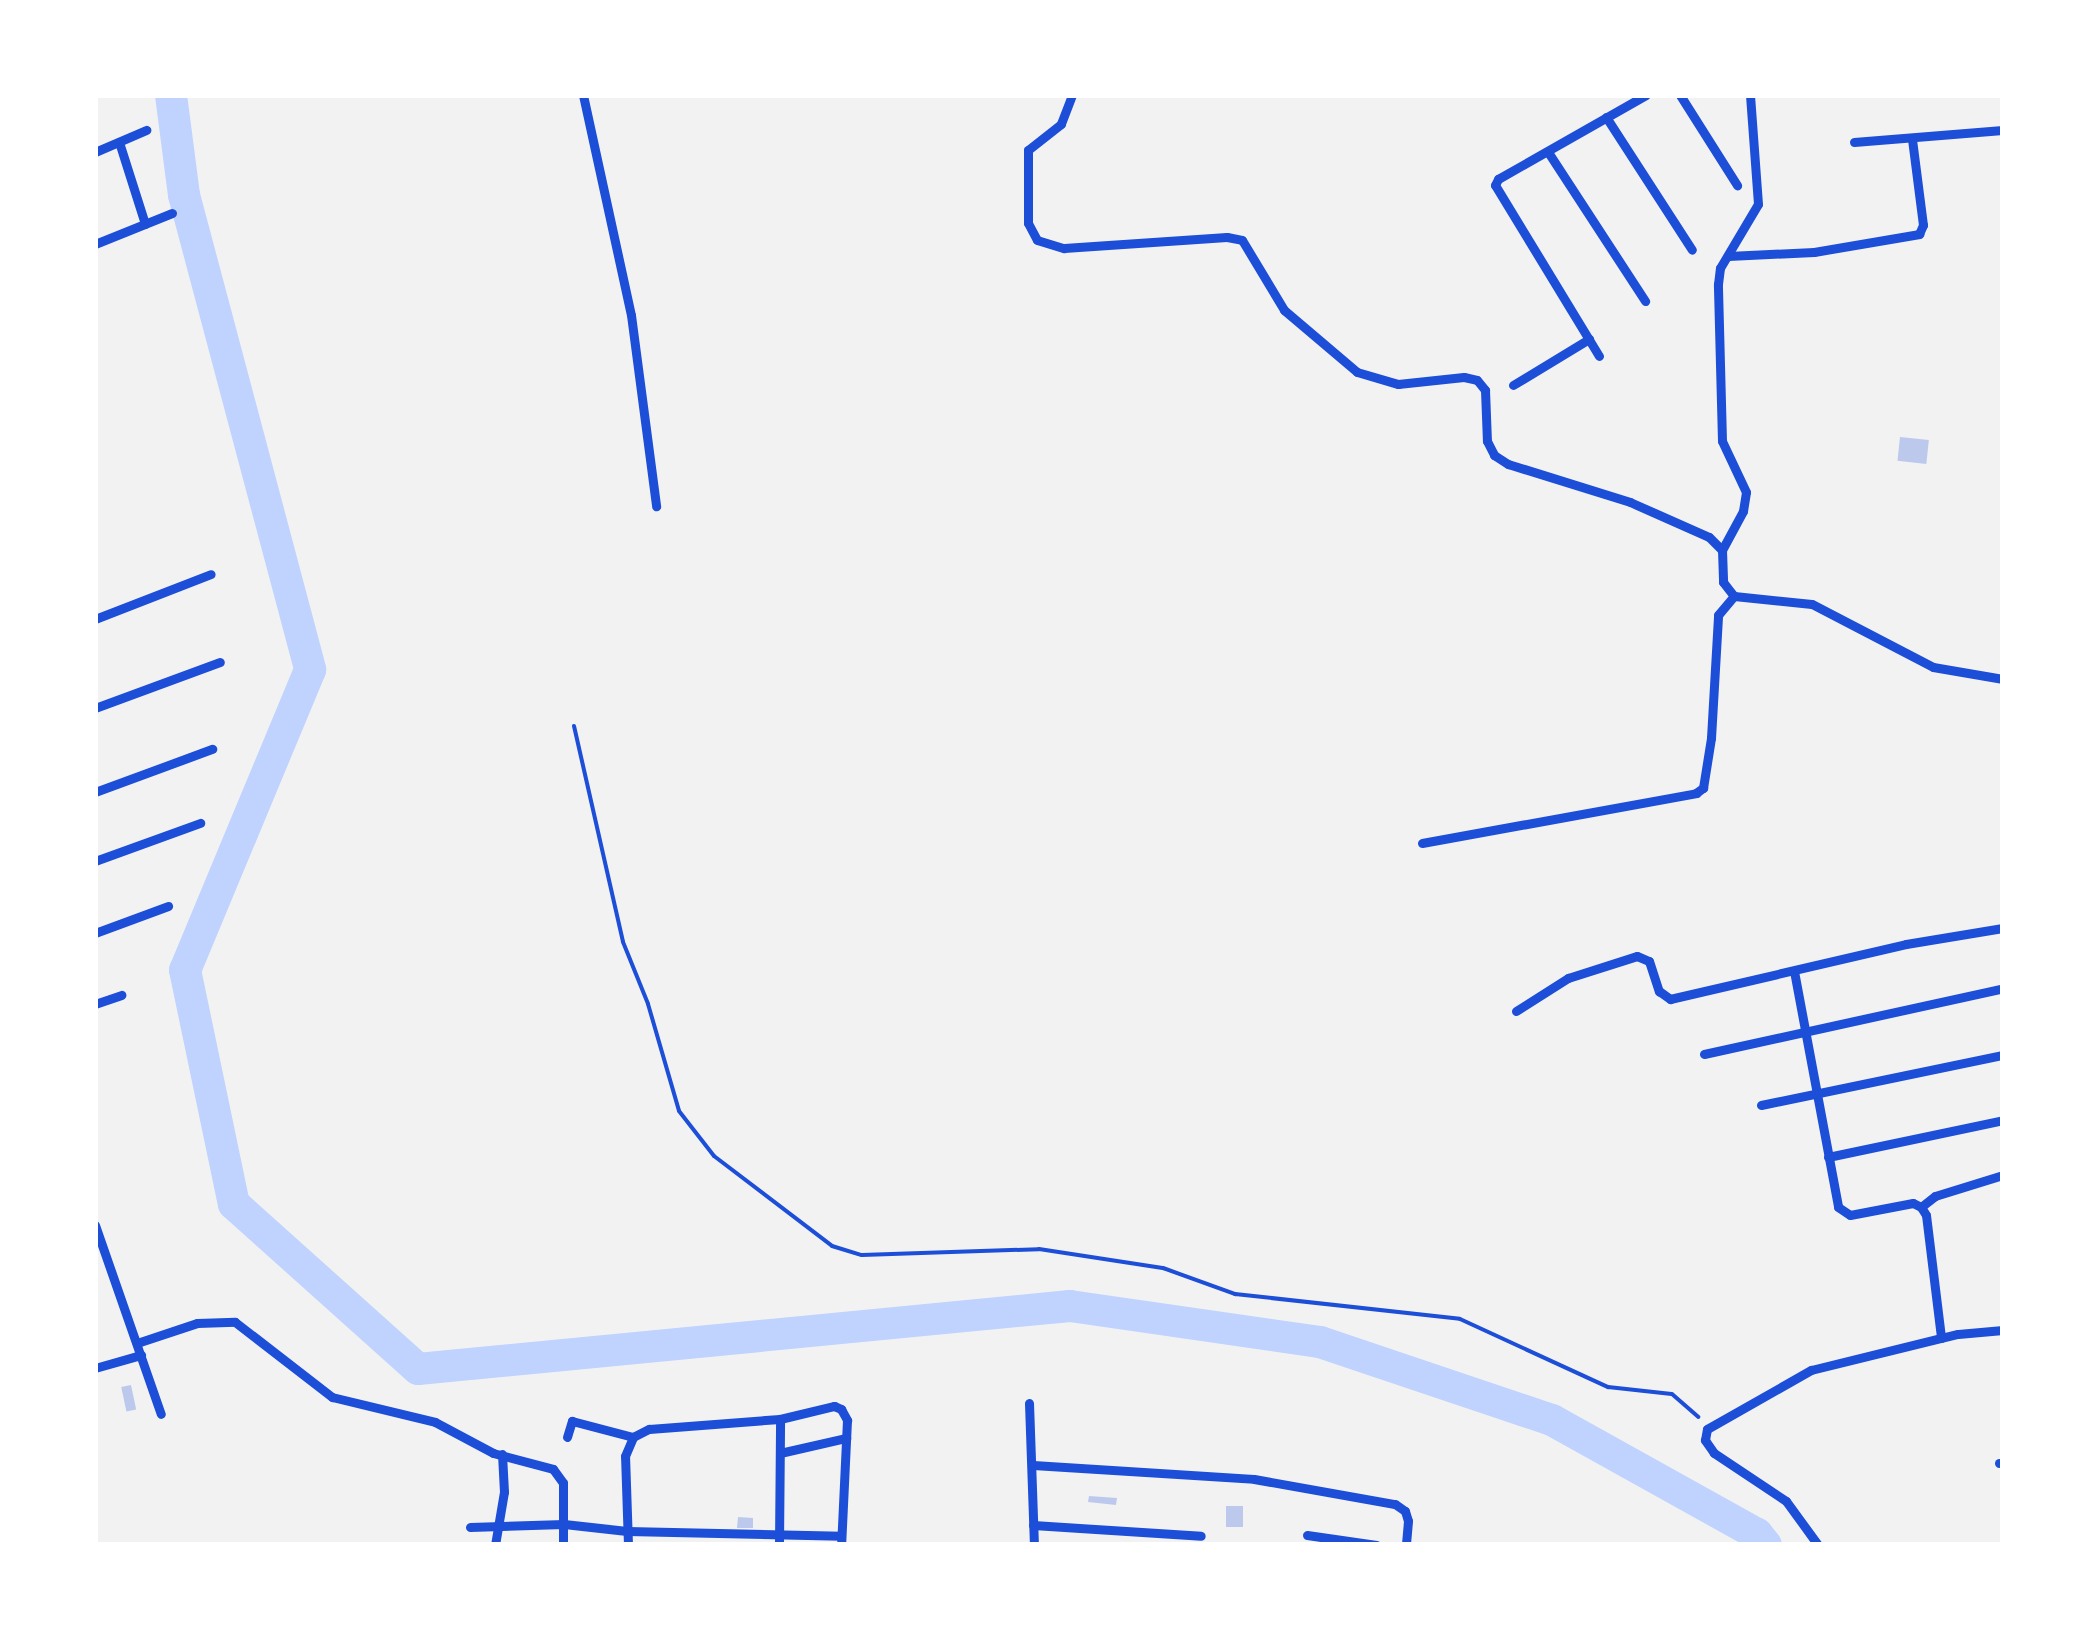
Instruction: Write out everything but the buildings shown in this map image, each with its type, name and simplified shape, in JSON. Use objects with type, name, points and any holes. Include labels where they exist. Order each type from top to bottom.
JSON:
[{"type":"street","points":[[583,95],[631,315],[656,506]]},
{"type":"street","points":[[1072,95],[1061,124],[1028,150],[1028,223],[1038,240],[1064,248],[1190,238],[1242,240],[1284,310],[1356,372],[1398,384],[1464,377],[1477,380],[1485,390],[1487,441],[1494,454],[1508,464],[1630,502],[1709,536],[1722,550]]},
{"type":"street","points":[[1599,356],[1496,190],[1498,179],[1646,95]]},
{"type":"street","points":[[1680,95],[1737,185]]},
{"type":"street","points":[[1750,95],[1758,204],[1719,275],[1722,442],[1746,492],[1742,511],[1722,550],[1723,582],[1734,596],[1751,601],[1790,598],[1812,604],[1933,667],[2003,679]]},
{"type":"street","points":[[1606,117],[1692,250]]},
{"type":"street","points":[[95,152],[146,130]]},
{"type":"street","points":[[1854,142],[2003,130]]},
{"type":"street","points":[[1728,256],[1814,252],[1919,234],[1923,225],[1912,139]]},
{"type":"street","points":[[119,142],[145,224]]},
{"type":"street","points":[[1548,152],[1644,301]]},
{"type":"street","points":[[95,244],[172,213]]},
{"type":"street","points":[[1513,386],[1589,339]]},
{"type":"street","points":[[95,619],[211,574]]},
{"type":"street","points":[[1422,843],[1696,793],[1702,788],[1712,738],[1718,615],[1734,596]]},
{"type":"street","points":[[95,708],[220,662]]},
{"type":"street","points":[[95,792],[212,749]]},
{"type":"street","points":[[95,861],[200,824]]},
{"type":"street","points":[[95,933],[168,906]]},
{"type":"street","points":[[1516,1011],[1568,978],[1637,956],[1649,961],[1659,992],[1670,999],[1906,944],[2003,928]]},
{"type":"street","points":[[1794,971],[1842,1212],[1914,1203],[1921,1206],[1926,1215],[1941,1338]]},
{"type":"street","points":[[1704,1054],[2003,988]]},
{"type":"street","points":[[95,1004],[121,995]]},
{"type":"street","points":[[1761,1105],[2003,1056]]},
{"type":"street","points":[[1828,1157],[2003,1120]]},
{"type":"street","points":[[1921,1206],[1935,1196],[2003,1175]]},
{"type":"street","points":[[95,1225],[161,1414]]},
{"type":"street","points":[[137,1343],[198,1323],[235,1322],[332,1397],[435,1422],[502,1454],[524,1458],[558,1475],[564,1545]]},
{"type":"street","points":[[1818,1545],[1786,1501],[1714,1453],[1705,1440],[1707,1429],[1811,1370],[1941,1338],[2003,1330]]},
{"type":"street","points":[[95,1368],[141,1354]]},
{"type":"street","points":[[1029,1403],[1034,1545]]},
{"type":"street","points":[[470,1527],[564,1524],[627,1531],[780,1533],[841,1540],[847,1420],[841,1408],[780,1418],[649,1429],[632,1436],[572,1421],[567,1437]]},
{"type":"street","points":[[779,1545],[780,1418]]},
{"type":"street","points":[[628,1545],[625,1456],[632,1436]]},
{"type":"street","points":[[780,1452],[846,1438]]},
{"type":"street","points":[[496,1545],[496,1524],[504,1492],[502,1454]]},
{"type":"street","points":[[1032,1465],[1254,1479],[1394,1504],[1405,1511],[1408,1521],[1406,1545]]},
{"type":"street","points":[[1034,1525],[1201,1536]]},
{"type":"street","points":[[1307,1535],[1376,1545]]},
{"type":"path","points":[[574,726],[623,942],[648,1004],[679,1111],[714,1156],[832,1246],[862,1255],[1039,1249],[1164,1268],[1235,1294],[1460,1319],[1608,1387],[1672,1394],[1692,1408],[1707,1429]]},
{"type":"waterway","points":[[171,95],[184,195],[310,670],[185,970],[234,1204],[418,1369],[1070,1306],[1320,1342],[1552,1420],[1757,1534],[1766,1545]]}]
